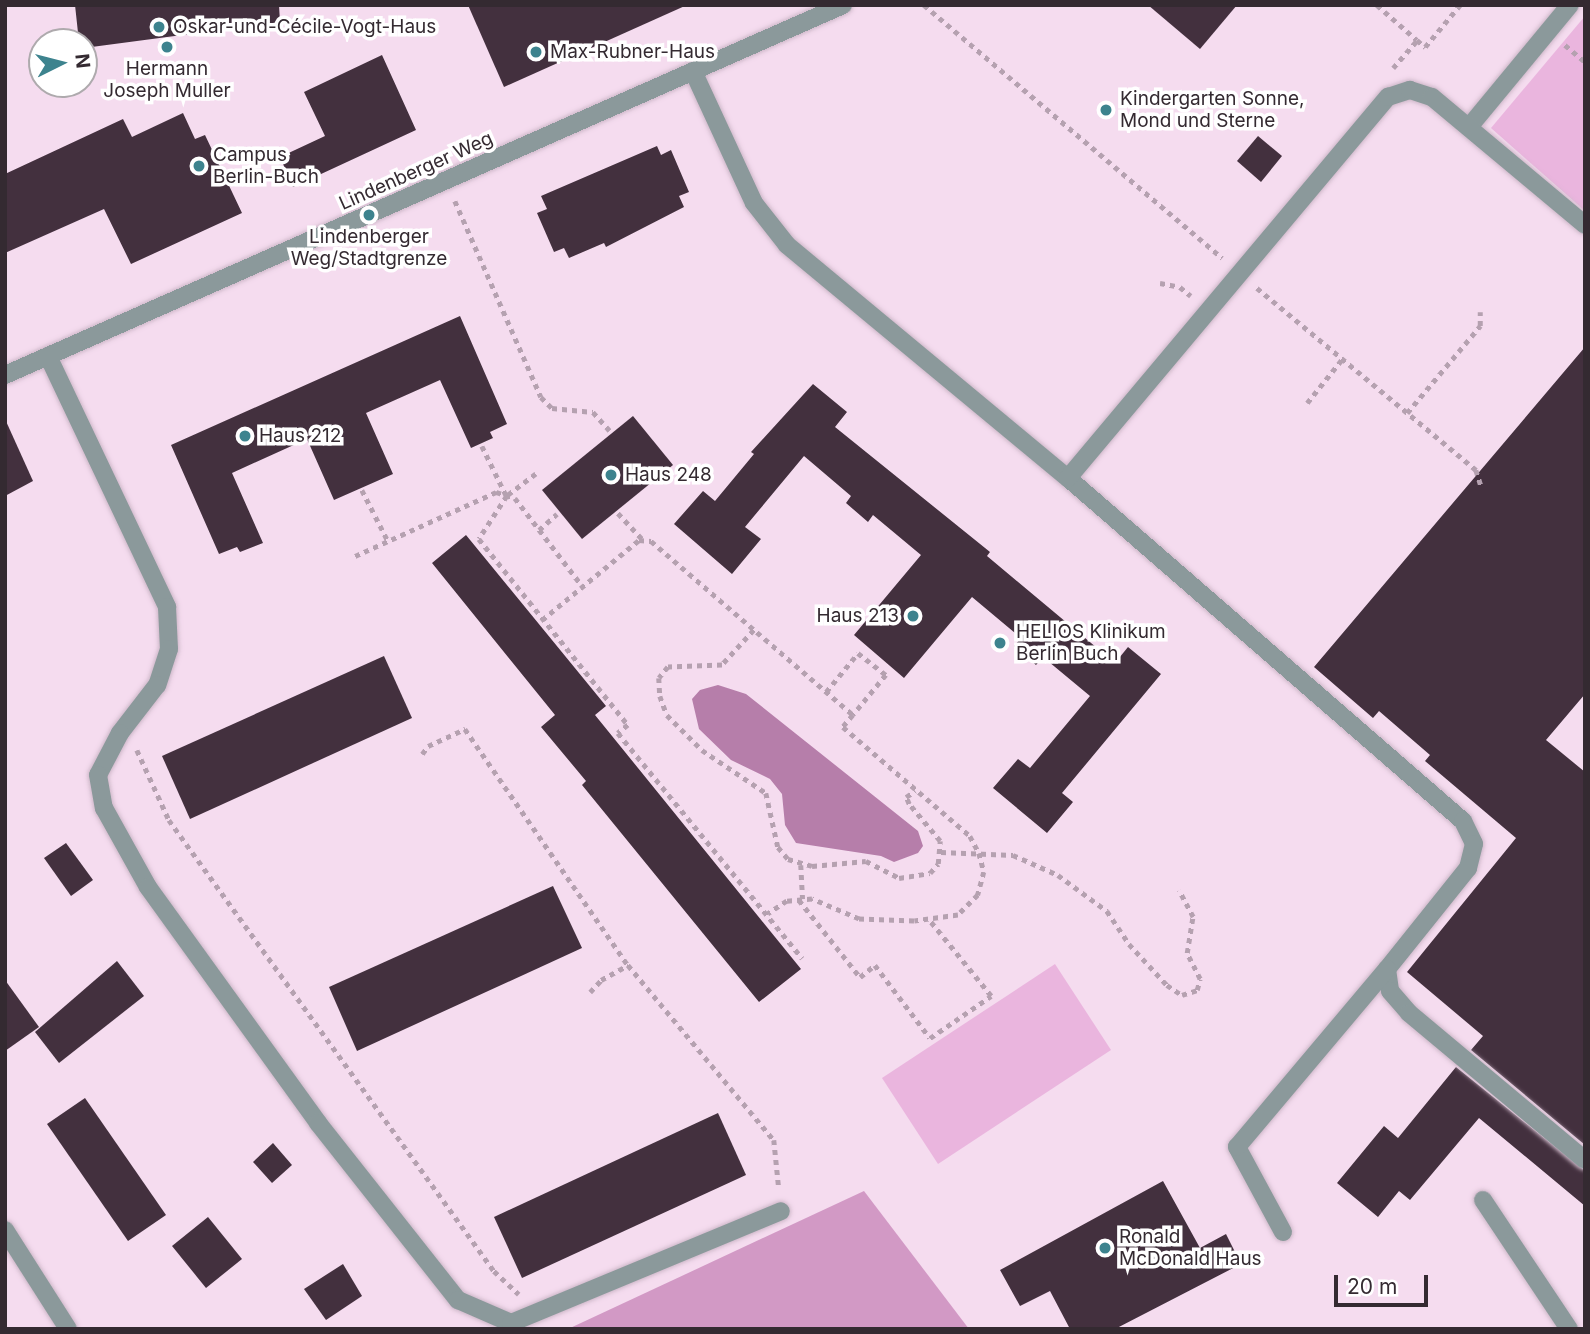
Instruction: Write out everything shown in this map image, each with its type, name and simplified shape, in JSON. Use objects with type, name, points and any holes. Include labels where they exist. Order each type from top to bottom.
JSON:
[{"type":"street","name":"Lindenberger Weg","points":[[5,375],[843,5]]},
{"type":"street","points":[[1469,127],[1570,5]]},
{"type":"street","points":[[693,71],[754,203],[787,245],[1068,478],[1463,821],[1474,844],[1468,868],[1237,1147],[1283,1232]]},
{"type":"street","points":[[1068,478],[1388,97],[1410,90],[1432,97],[1585,225]]},
{"type":"street","points":[[48,356],[167,607],[169,649],[157,685],[124,726],[98,775],[104,808],[148,887],[318,1122],[458,1300],[511,1323],[781,1210]]},
{"type":"street","points":[[1387,969],[1390,991],[1409,1013],[1585,1160]]},
{"type":"street","points":[[1483,1200],[1569,1329]]},
{"type":"street","points":[[5,1230],[68,1329]]},
{"type":"path","points":[[923,5],[1476,470],[1482,488]]},
{"type":"path","points":[[1377,5],[1425,47],[1461,5]]},
{"type":"path","points":[[1392,70],[1417,40]]},
{"type":"path","points":[[455,201],[541,397],[552,408],[593,412],[610,431]]},
{"type":"path","points":[[1407,413],[1480,326],[1480,312]]},
{"type":"path","points":[[1307,403],[1343,358]]},
{"type":"path","points":[[482,446],[507,496]]},
{"type":"path","points":[[536,474],[507,496],[479,539],[628,724],[618,733],[803,958]]},
{"type":"path","points":[[362,490],[388,541]]},
{"type":"path","points":[[355,556],[496,492],[515,498],[583,587]]},
{"type":"path","points":[[618,513],[644,541]]},
{"type":"path","points":[[539,530],[557,514]]},
{"type":"path","points":[[542,620],[644,541],[651,541],[853,715]]},
{"type":"path","points":[[754,630],[722,665],[668,667],[659,678],[660,696],[667,715],[702,750],[766,793],[778,847],[801,865],[866,861],[899,878],[917,878],[930,873],[941,852],[934,830],[909,804],[906,797],[916,791]]},
{"type":"path","points":[[768,914],[775,906],[801,899],[822,901],[859,919],[929,919],[958,915],[978,895],[984,872],[970,835],[843,727],[886,675],[858,653],[826,692]]},
{"type":"path","points":[[422,754],[428,746],[465,729],[628,965],[774,1140],[781,1210]]},
{"type":"path","points":[[134,742],[176,829],[494,1271],[527,1302]]},
{"type":"path","points":[[941,852],[1013,855],[1039,864],[1107,911],[1129,944],[1167,985],[1182,995],[1197,990],[1200,979],[1187,953],[1193,917],[1179,891]]},
{"type":"path","points":[[801,865],[801,899],[860,977],[875,965],[930,1038],[991,996],[929,919]]},
{"type":"path","points":[[590,992],[601,980],[628,965]]},
{"type":"path","points":[[771,1193],[778,1186]]},
{"type":"shaded area","points":[[1585,16],[1585,211],[1491,128]]},
{"type":"shaded area","points":[[718,685],[746,694],[918,831],[923,846],[918,853],[894,862],[881,856],[796,843],[785,825],[782,794],[770,779],[731,760],[699,729],[692,699],[700,690]]},
{"type":"shaded area","points":[[1055,964],[1111,1050],[938,1164],[882,1078]]},
{"type":"shaded area","points":[[864,1191],[969,1329],[568,1329]]},
{"type":"building","name":"Oskar-und-Cécile-Vogt-Haus","points":[[75,5],[279,5],[280,22],[98,46],[98,28],[77,28]]},
{"type":"building","name":"Max-Rubner-Haus","points":[[468,5],[687,5],[504,87]]},
{"type":"building","points":[[1148,5],[1237,5],[1200,49]]},
{"type":"building","points":[[382,55],[416,130],[293,187],[280,157],[325,136],[304,92]]},
{"type":"building","name":"Campus Berlin-Buch","points":[[183,113],[195,139],[205,135],[242,213],[131,264],[104,209],[5,253],[5,174],[123,119],[132,137]]},
{"type":"building","points":[[1258,136],[1282,156],[1261,182],[1237,161]]},
{"type":"building","points":[[657,146],[661,155],[671,150],[689,192],[679,196],[684,207],[606,247],[604,243],[569,258],[564,248],[554,252],[537,213],[547,209],[541,196]]},
{"type":"building","name":"Haus 212","points":[[460,316],[507,424],[490,432],[493,438],[471,448],[440,380],[366,413],[393,474],[334,500],[307,439],[232,473],[263,543],[240,552],[237,547],[219,554],[171,445]]},
{"type":"building","points":[[1585,347],[1585,694],[1546,740],[1585,772],[1585,1145],[1471,1050],[1483,1036],[1407,972],[1516,838],[1425,761],[1430,755],[1379,711],[1373,718],[1314,667]]},
{"type":"building","name":"Haus 213","points":[[813,384],[847,412],[835,427],[990,552],[987,556],[1115,663],[1128,647],[1161,674],[1062,793],[1073,802],[1047,833],[993,788],[1018,759],[1030,768],[1090,696],[1043,657],[1036,665],[1014,646],[1021,638],[972,597],[904,678],[854,635],[921,555],[873,515],[868,522],[846,503],[851,496],[804,456],[745,527],[761,539],[732,574],[674,524],[703,491],[715,501],[754,454],[751,452]]},
{"type":"building","name":"Haus 248","points":[[633,416],[673,465],[582,539],[542,490]]},
{"type":"building","points":[[5,419],[33,481],[5,496]]},
{"type":"building","points":[[466,535],[606,706],[595,715],[801,969],[759,1002],[582,785],[586,781],[541,727],[555,715],[432,563]]},
{"type":"building","points":[[384,656],[412,718],[190,819],[162,756]]},
{"type":"building","points":[[66,843],[93,880],[71,896],[44,858]]},
{"type":"building","points":[[553,886],[582,948],[357,1051],[329,987]]},
{"type":"building","points":[[117,961],[144,996],[59,1063],[35,1032]]},
{"type":"building","points":[[5,980],[39,1027],[5,1051]]},
{"type":"building","points":[[1456,1067],[1585,1171],[1585,1206],[1479,1118],[1410,1200],[1399,1191],[1378,1217],[1337,1183],[1384,1126],[1398,1138]]},
{"type":"building","points":[[85,1098],[166,1215],[128,1241],[47,1124]]},
{"type":"building","points":[[718,1113],[746,1175],[522,1278],[494,1217]]},
{"type":"building","points":[[273,1143],[292,1165],[272,1183],[253,1162]]},
{"type":"building","name":"Ronald McDonald Haus","points":[[1163,1181],[1200,1248],[1226,1234],[1241,1264],[1115,1329],[1070,1329],[1050,1291],[1020,1306],[1000,1270]]},
{"type":"building","points":[[208,1217],[242,1259],[206,1288],[172,1246]]},
{"type":"building","points":[[343,1264],[362,1296],[326,1320],[304,1289]]},
{"type":"place","name":"Oskar-und-Cécile-Vogt-Haus","points":[[159,27]]},
{"type":"place","name":"Hermann Joseph Muller","points":[[167,47]]},
{"type":"place","name":"Max-Rubner-Haus","points":[[536,52]]},
{"type":"place","name":"Kindergarten Sonne, Mond und Sterne","points":[[1106,110]]},
{"type":"place","name":"Campus Berlin-Buch","points":[[199,166]]},
{"type":"place","name":"Lindenberger Weg/Stadtgrenze","points":[[369,215]]},
{"type":"place","name":"Haus 212","points":[[245,436]]},
{"type":"place","name":"Haus 248","points":[[611,475]]},
{"type":"place","name":"Haus 213","points":[[913,616]]},
{"type":"place","name":"HELIOS Klinikum Berlin Buch","points":[[1000,643]]},
{"type":"place","name":"Ronald McDonald Haus","points":[[1105,1248]]}]
